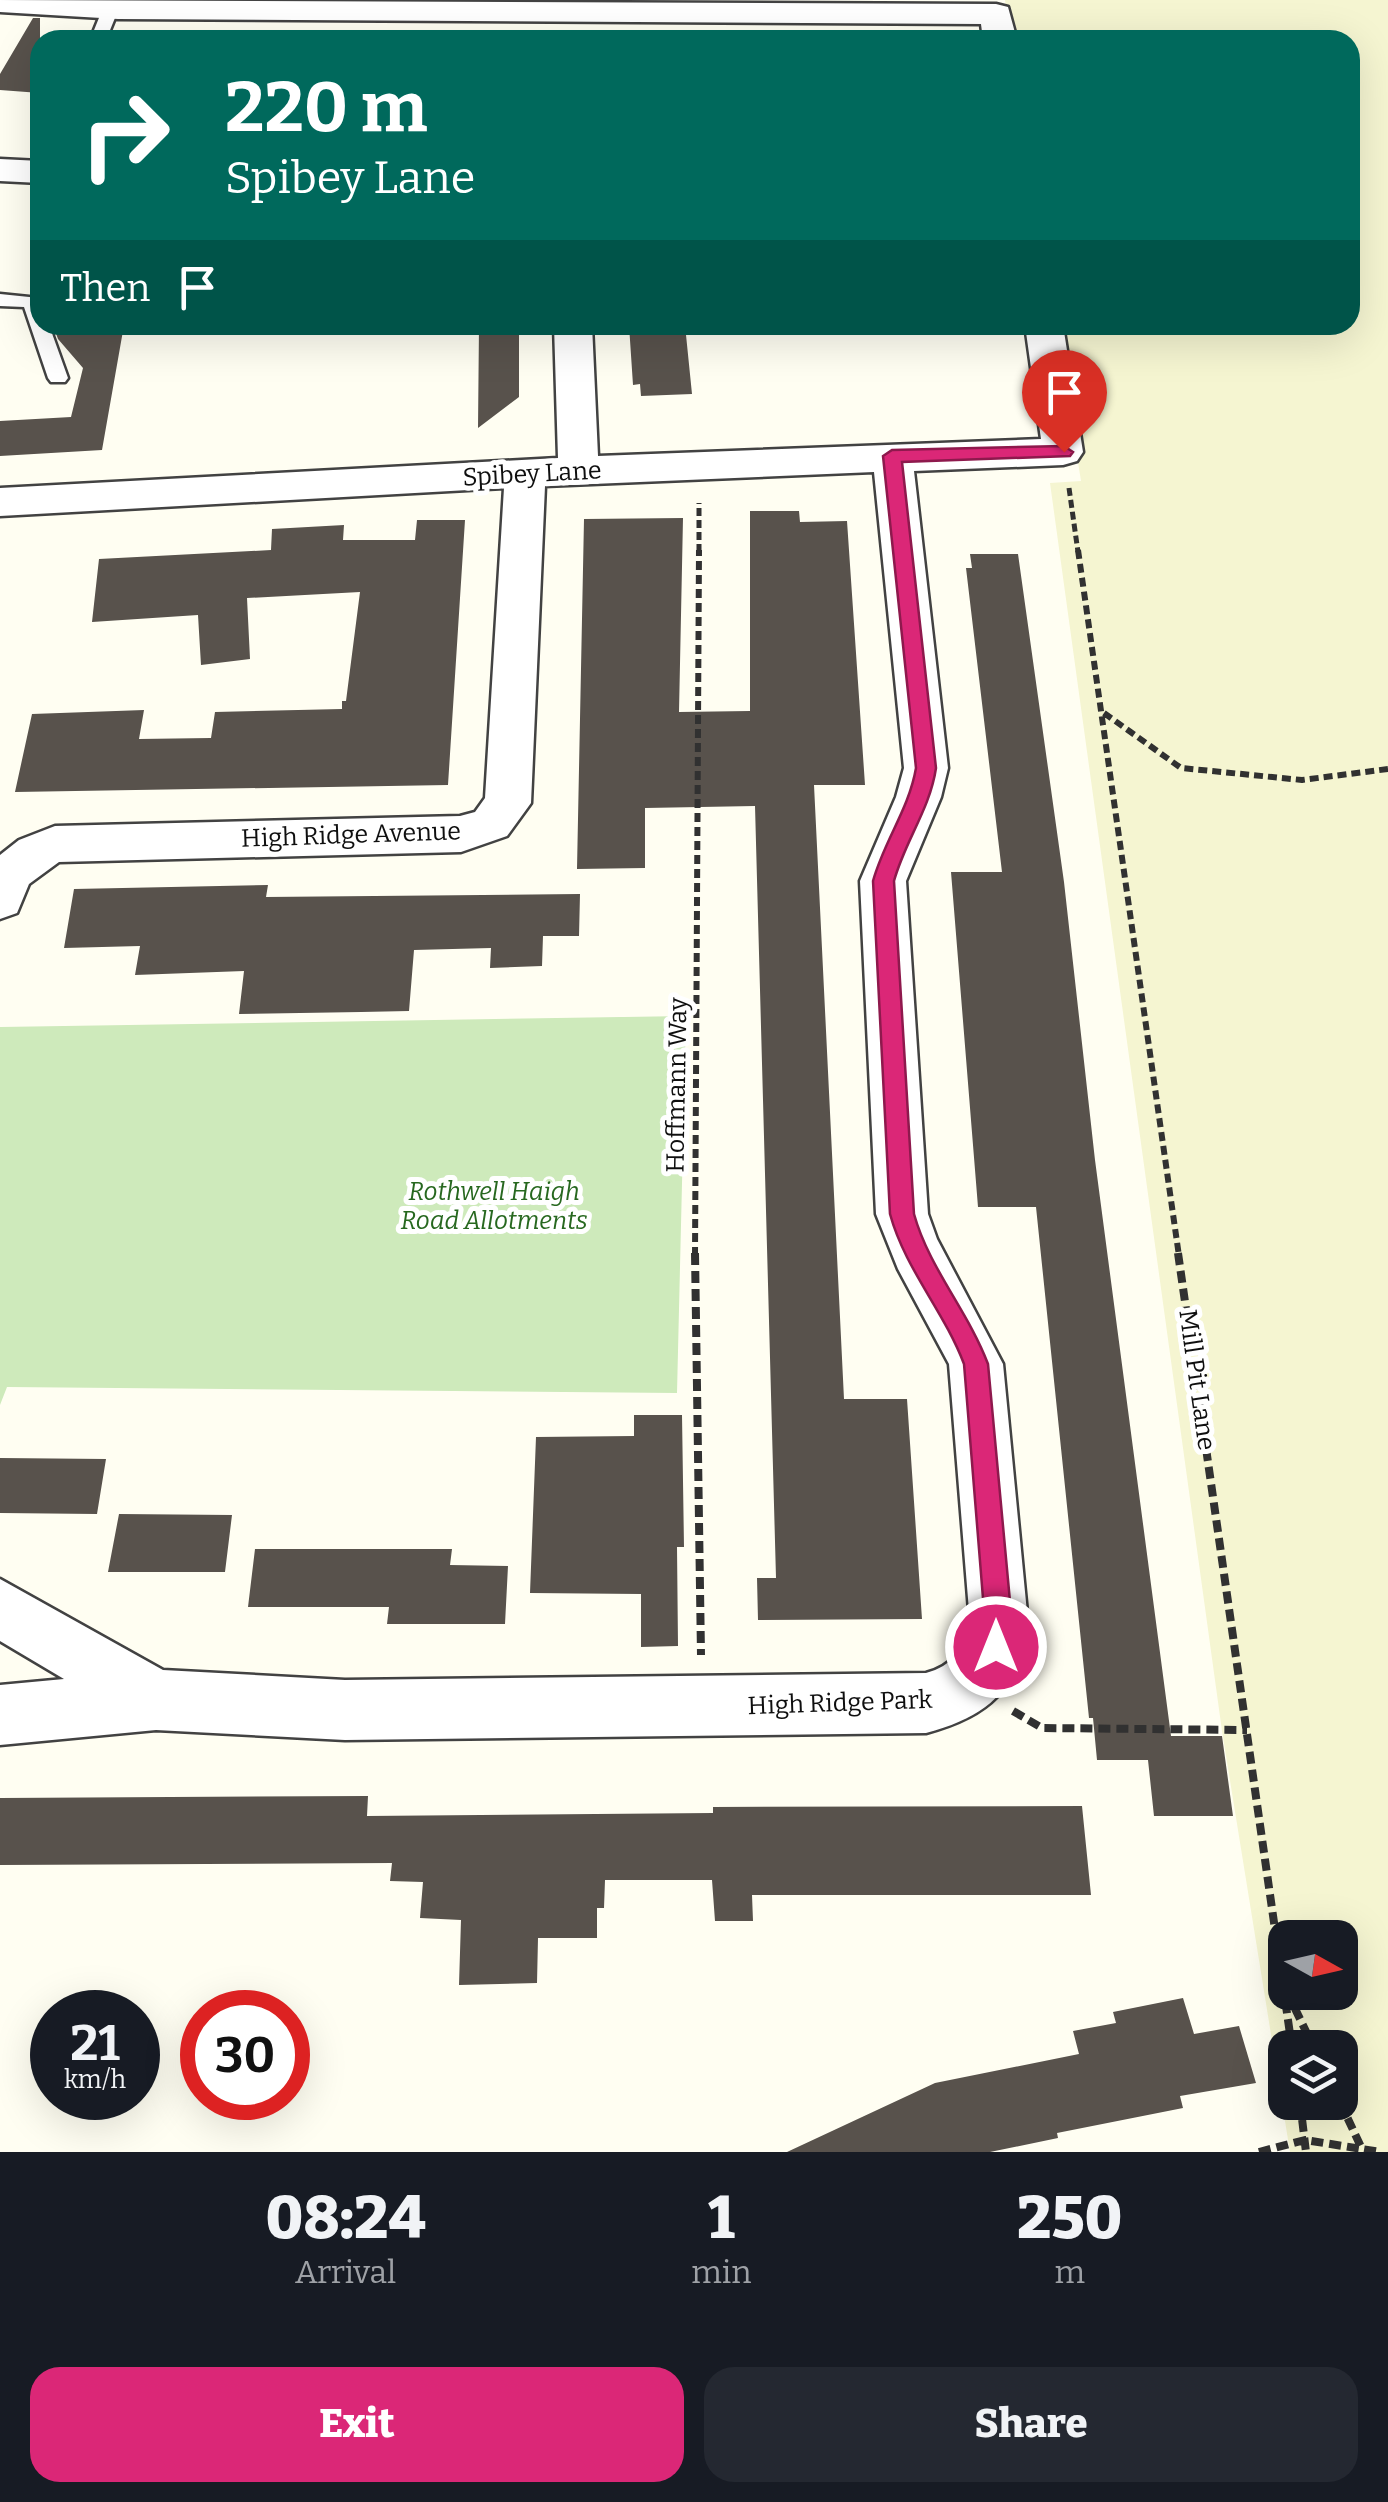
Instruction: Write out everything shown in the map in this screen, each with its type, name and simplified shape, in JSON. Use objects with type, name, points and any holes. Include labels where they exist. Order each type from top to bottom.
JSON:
[{"type":"street","points":[[0,2],[998,27]]},
{"type":"street","points":[[0,170],[30,172]]},
{"type":"street","points":[[572,335],[579,472]]},
{"type":"street","points":[[1046,335],[1064,452]]},
{"type":"street","name":"Spibey Lane","points":[[0,502],[699,464],[1064,452]]},
{"type":"street","points":[[892,456],[926,768],[922,796],[890,858],[884,881],[901,1194],[911,1245],[964,1332],[976,1364],[998,1623],[996,1647],[987,1669],[970,1687]]},
{"type":"street","name":"High Ridge Avenue","points":[[0,900],[10,873],[22,860],[55,844],[461,834],[491,824],[508,803],[525,474]]},
{"type":"street","name":"High Ridge Park","points":[[1,1613],[156,1700]]},
{"type":"street","name":"High Ridge Park","points":[[0,1714],[156,1700],[345,1710],[926,1703],[950,1698],[970,1687]]},
{"type":"lane","points":[[104,30],[117,6]]},
{"type":"lane","points":[[0,300],[30,302]]},
{"type":"lane","points":[[43,335],[58,378]]},
{"type":"path","name":"Mill Pit Lane","points":[[1064,452],[1275,1920]]},
{"type":"path","name":"Hoffmann Way","points":[[699,464],[695,1350],[702,1706]]},
{"type":"path","points":[[1103,712],[1180,768],[1302,780],[1388,769]]},
{"type":"path","points":[[970,1687],[1042,1728],[1247,1730]]},
{"type":"path","points":[[1302,2120],[1306,2152]]},
{"type":"path","points":[[1348,2120],[1362,2149]]},
{"type":"path","points":[[1259,2152],[1305,2140],[1380,2152]]},
{"type":"green space","points":[[1005,0],[1388,0],[1388,2152],[1290,2152],[1285,2120],[1358,2120],[1358,2030],[1270,2030],[1222,1731],[1050,483],[1081,481],[1058,335],[1360,335],[1360,30],[1010,30]]},
{"type":"green space","name":"Rothwell Haigh Road Allotments","points":[[686,1016],[677,1393],[7,1387],[0,1405],[0,1027]]},
{"type":"building","points":[[33,18],[40,18],[40,30],[30,30],[30,92],[0,90],[0,74]]},
{"type":"building","points":[[57,335],[122,335],[102,450],[0,456],[0,421],[71,417],[83,368]]},
{"type":"building","points":[[479,335],[519,335],[519,397],[478,428]]},
{"type":"building","points":[[630,335],[686,335],[692,394],[641,396],[640,384],[633,385]]},
{"type":"building","points":[[750,511],[799,511],[800,522],[847,521],[865,785],[814,785],[844,1399],[907,1399],[922,1619],[758,1620],[757,1578],[776,1578],[755,806],[645,808],[645,868],[577,869],[584,519],[683,518],[679,712],[750,711]]},
{"type":"building","points":[[417,520],[465,520],[448,785],[15,792],[32,714],[144,710],[139,739],[211,738],[215,712],[342,709],[342,701],[346,701],[360,592],[247,598],[250,659],[201,665],[198,615],[92,622],[99,559],[271,550],[272,529],[344,525],[343,540],[415,540]]},
{"type":"building","points":[[970,554],[1018,554],[1064,882],[1095,1160],[1171,1736],[1222,1736],[1233,1816],[1154,1816],[1148,1760],[1097,1760],[1093,1718],[1089,1718],[1036,1207],[978,1207],[951,872],[1002,872],[966,568],[972,568]]},
{"type":"building","points":[[268,885],[266,897],[580,894],[579,936],[543,936],[542,966],[490,968],[491,948],[414,950],[409,1011],[239,1014],[244,971],[135,975],[140,946],[64,948],[74,889]]},
{"type":"building","points":[[634,1415],[682,1415],[684,1547],[677,1547],[678,1646],[641,1647],[641,1594],[530,1593],[536,1437],[634,1436]]},
{"type":"building","points":[[0,1458],[106,1459],[97,1514],[0,1513]]},
{"type":"building","points":[[119,1514],[232,1515],[225,1572],[108,1572]]},
{"type":"building","points":[[255,1549],[452,1549],[450,1565],[508,1566],[505,1624],[387,1624],[389,1607],[248,1607]]},
{"type":"building","points":[[368,1796],[367,1816],[713,1813],[713,1807],[1082,1806],[1091,1895],[752,1895],[753,1921],[715,1921],[712,1880],[605,1880],[604,1908],[597,1908],[597,1938],[538,1938],[537,1983],[459,1985],[461,1920],[420,1918],[423,1882],[390,1881],[392,1863],[0,1865],[0,1798]]},
{"type":"building","points":[[1183,1998],[1194,2034],[1239,2026],[1256,2083],[1180,2096],[1183,2108],[1057,2133],[1058,2138],[990,2152],[787,2152],[935,2083],[1079,2054],[1073,2031],[1116,2023],[1113,2012]]},
{"type":"route","points":[[996,1647],[998,1623],[976,1364],[964,1332],[911,1245],[902,1214],[884,881],[890,858],[922,796],[926,768],[892,456],[1064,452]]}]
